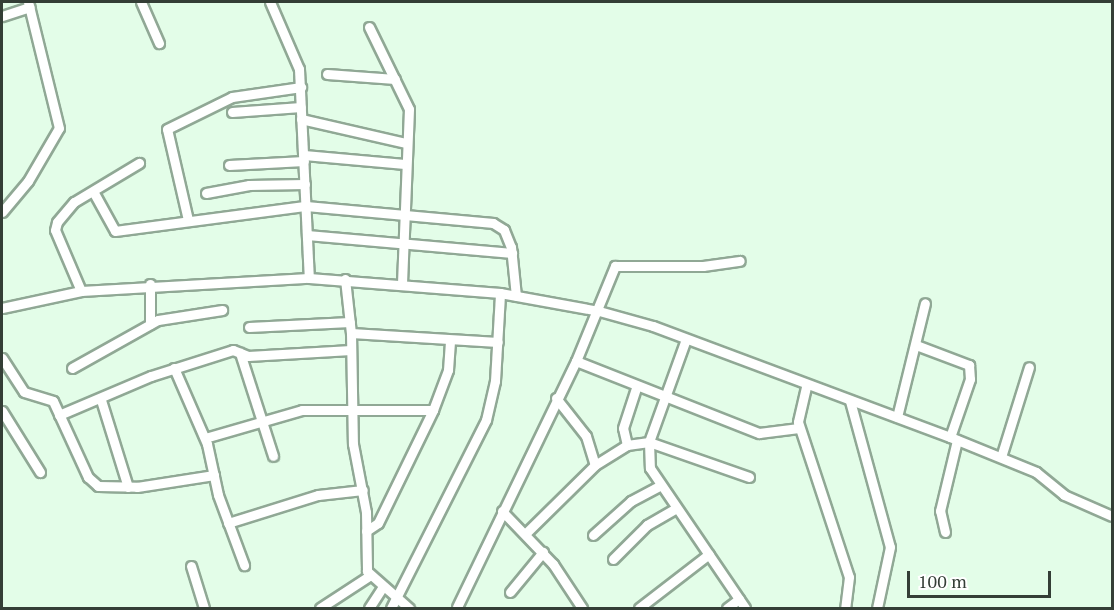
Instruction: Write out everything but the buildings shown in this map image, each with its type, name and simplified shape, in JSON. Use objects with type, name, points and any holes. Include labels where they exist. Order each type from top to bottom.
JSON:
[{"type":"street","points":[[141,2],[159,43]]},
{"type":"street","points":[[270,2],[295,56],[301,87],[309,278]]},
{"type":"street","points":[[2,16],[29,4],[59,128],[28,181],[2,212]]},
{"type":"street","points":[[369,27],[409,109],[402,282]]},
{"type":"street","points":[[327,74],[395,79]]},
{"type":"street","points":[[188,220],[167,129],[232,97],[301,87]]},
{"type":"street","points":[[232,112],[301,107]]},
{"type":"street","points":[[301,119],[406,143]]},
{"type":"street","points":[[229,165],[304,158],[405,164]]},
{"type":"street","points":[[81,291],[55,230],[74,202],[94,193],[139,163]]},
{"type":"street","points":[[206,193],[249,185],[305,184]]},
{"type":"street","points":[[94,193],[115,231],[306,206],[404,213],[493,223],[504,230],[512,253],[516,296]]},
{"type":"street","points":[[307,235],[512,253]]},
{"type":"street","points":[[457,607],[556,398],[576,361],[617,265],[703,266],[740,261]]},
{"type":"street","points":[[2,308],[81,291],[150,284],[309,278],[402,282],[500,293],[599,311],[686,339],[806,387],[954,438],[1036,472],[1064,495],[1113,516]]},
{"type":"street","points":[[345,279],[351,333],[353,444],[363,490],[369,576],[409,609]]},
{"type":"street","points":[[150,284],[150,324]]},
{"type":"street","points":[[391,609],[481,433],[492,395],[498,342],[500,293]]},
{"type":"street","points":[[897,417],[925,303]]},
{"type":"street","points":[[72,368],[150,324],[174,315],[222,310]]},
{"type":"street","points":[[249,327],[350,322]]},
{"type":"street","points":[[351,333],[498,342]]},
{"type":"street","points":[[686,339],[649,442],[650,468],[659,486],[709,554],[745,609]]},
{"type":"street","points":[[366,531],[378,523],[433,410],[448,370],[450,340]]},
{"type":"street","points":[[916,345],[969,365],[970,379],[954,438],[940,511],[945,532]]},
{"type":"street","points":[[59,415],[101,400],[174,368],[233,350],[248,356],[351,351]]},
{"type":"street","points":[[240,353],[273,456]]},
{"type":"street","points":[[2,358],[24,393],[34,393],[41,400],[49,398],[90,480],[98,486],[128,487],[213,475]]},
{"type":"street","points":[[576,361],[636,388],[759,432],[799,428]]},
{"type":"street","points":[[1001,458],[1029,367]]},
{"type":"street","points":[[174,368],[205,438],[213,475],[244,565]]},
{"type":"street","points":[[806,387],[796,416],[849,577],[845,609]]},
{"type":"street","points":[[627,445],[622,428],[636,388]]},
{"type":"street","points":[[556,398],[586,436],[595,465]]},
{"type":"street","points":[[101,400],[120,450],[128,487]]},
{"type":"street","points":[[850,401],[890,547],[877,609]]},
{"type":"street","points":[[205,438],[302,410],[352,407],[433,410]]},
{"type":"street","points":[[2,411],[40,472]]},
{"type":"street","points":[[525,534],[595,465],[627,445],[649,442],[749,477]]},
{"type":"street","points":[[593,535],[631,501],[659,486]]},
{"type":"street","points":[[228,523],[318,495],[363,490]]},
{"type":"street","points":[[613,559],[647,525],[676,508]]},
{"type":"street","points":[[502,511],[543,552],[582,609]]},
{"type":"street","points":[[510,592],[543,552]]},
{"type":"street","points":[[639,609],[709,554]]},
{"type":"street","points":[[191,566],[204,609]]},
{"type":"street","points":[[320,609],[369,576]]},
{"type":"street","points":[[369,609],[382,588]]},
{"type":"street","points":[[727,609],[739,599]]}]
